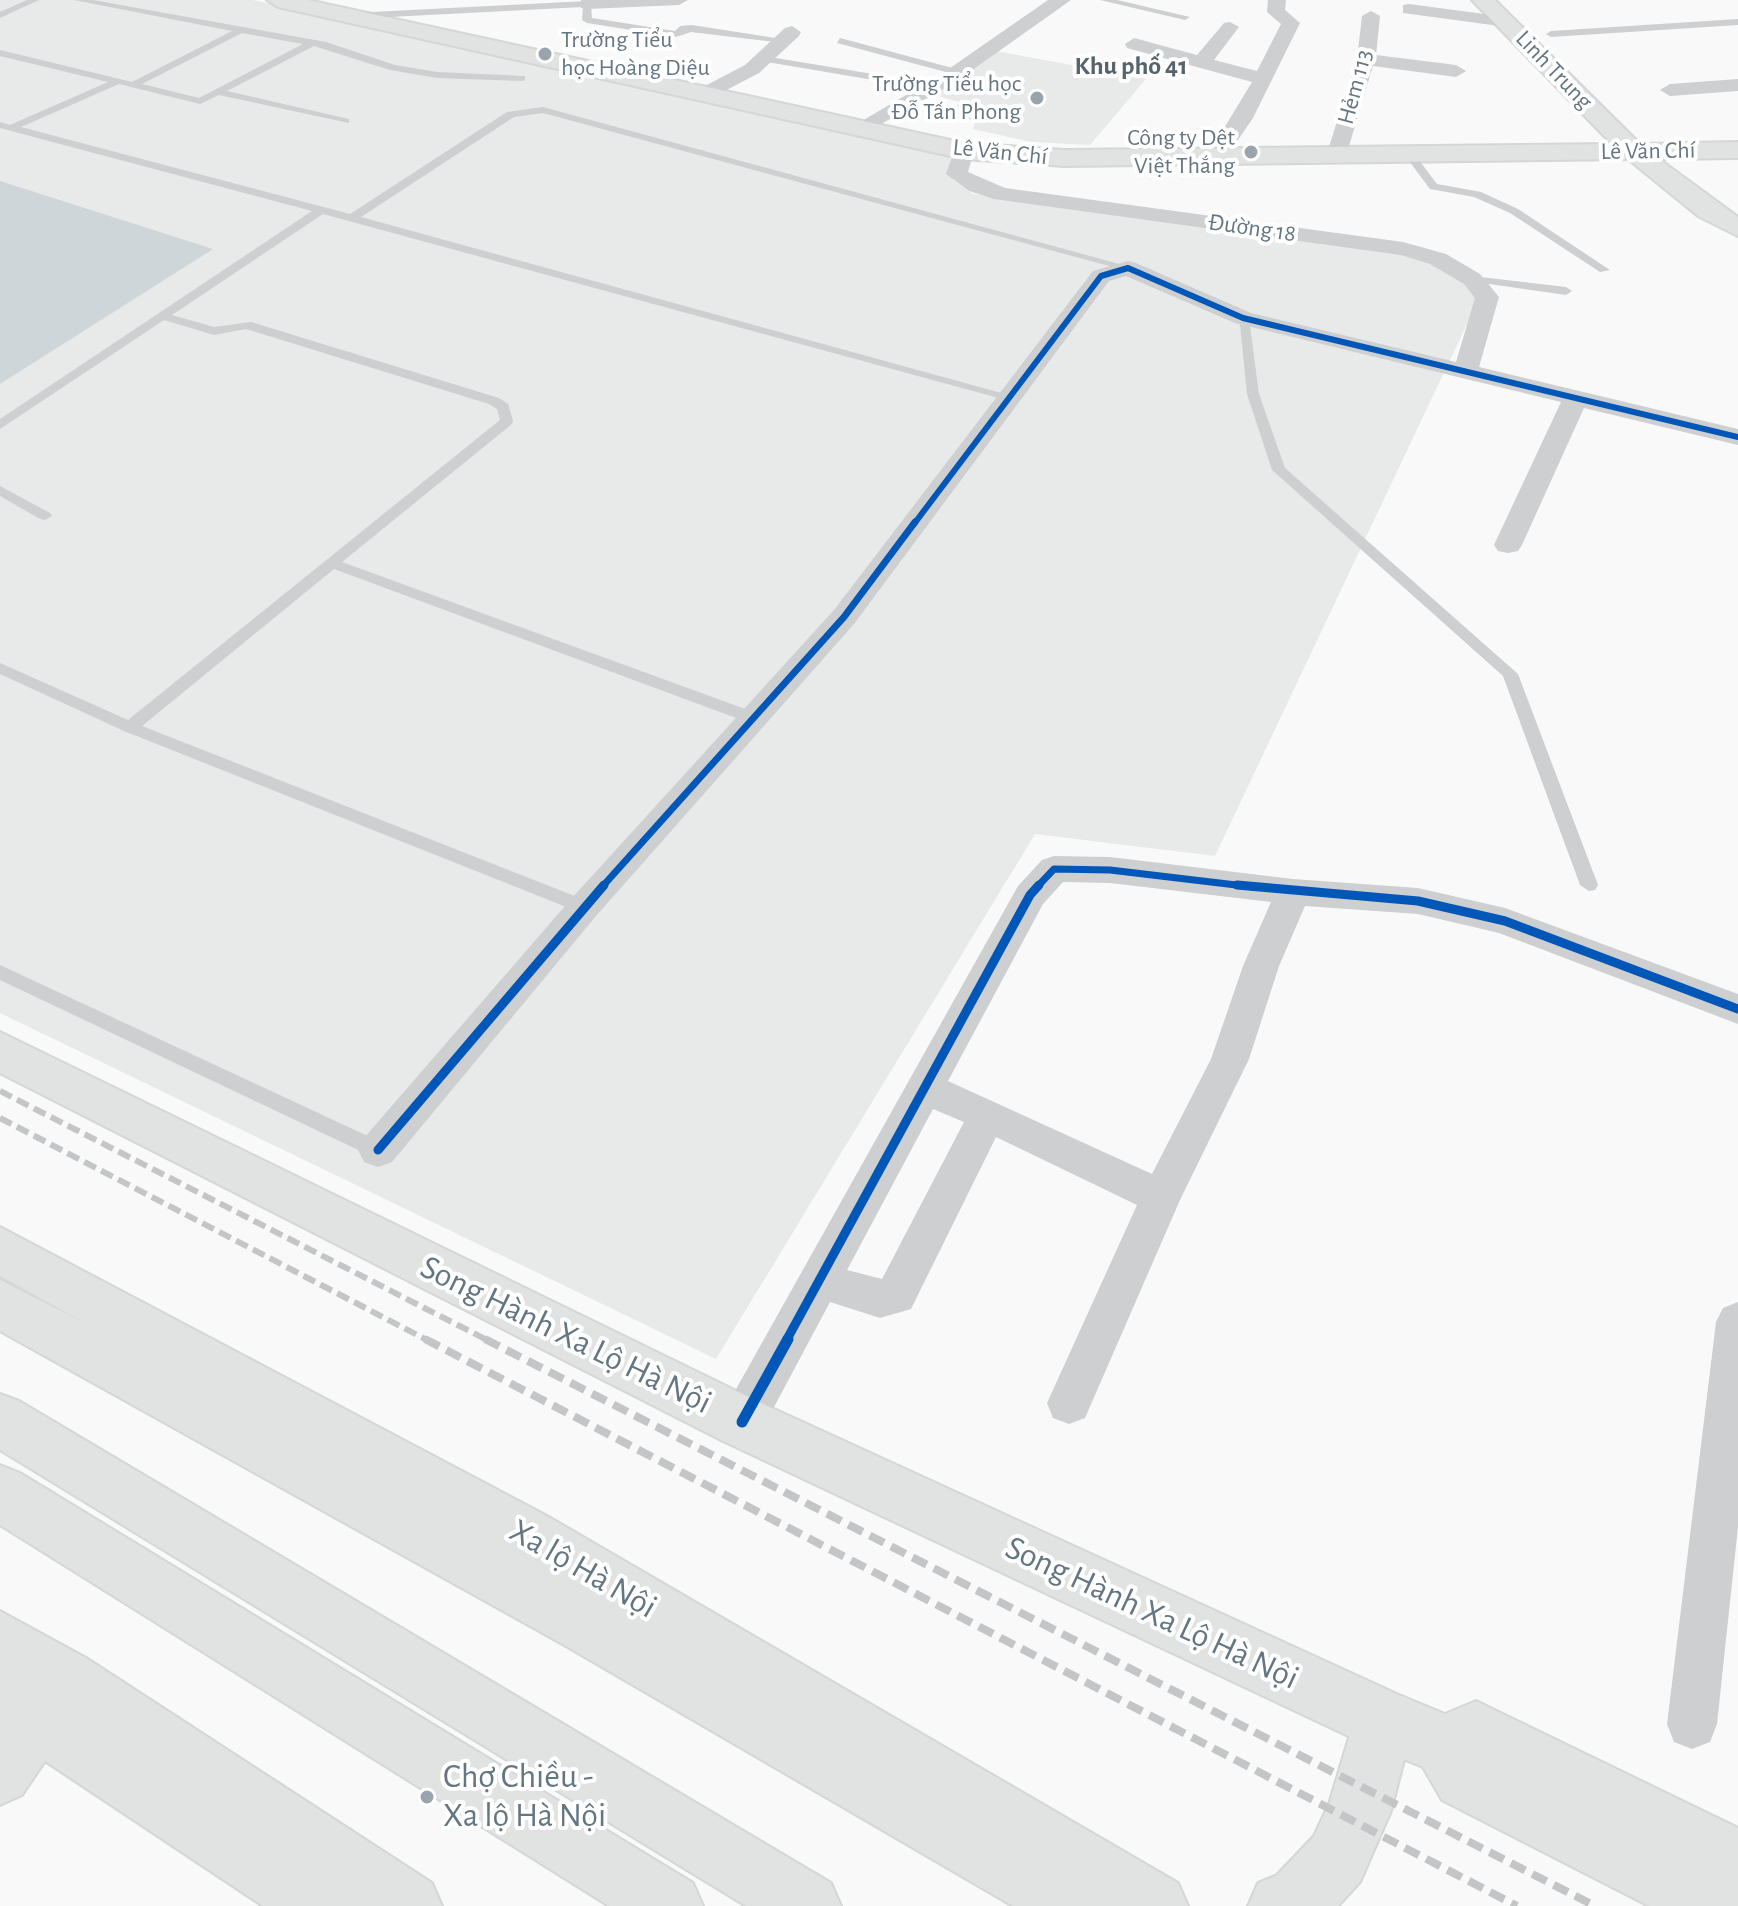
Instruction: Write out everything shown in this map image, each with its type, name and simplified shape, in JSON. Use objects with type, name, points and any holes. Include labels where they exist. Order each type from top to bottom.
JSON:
[{"type":"main road","name":"Lê Văn Chí","points":[[278,0],[313,3],[349,16],[964,151],[1064,158],[1216,158],[1738,150]]},
{"type":"main road","name":"Linh Trung","points":[[1483,0],[1633,151],[1707,210],[1738,228]]},
{"type":"main road","name":"Song Hành Xa Lộ Hà Nội","points":[[0,1051],[742,1422],[1383,1720],[1445,1745]]},
{"type":"main road","name":"Xa lộ Hà Nội","points":[[0,1250],[527,1536],[1155,1906]]},
{"type":"main road","name":"Xa lộ Hà Nội","points":[[0,1304],[587,1625],[1077,1906]]},
{"type":"main road","points":[[0,1420],[808,1906]]},
{"type":"main road","points":[[0,1493],[670,1906]]},
{"type":"main road","points":[[527,1536],[587,1625]]},
{"type":"main road","points":[[0,1641],[34,1698],[322,1906]]},
{"type":"main road","points":[[0,1773],[34,1698]]},
{"type":"main road","points":[[34,1698],[409,1906]]},
{"type":"main road","points":[[1281,1906],[1299,1899],[1337,1859],[1359,1811],[1383,1720]]},
{"type":"main road","points":[[1718,1906],[1464,1778],[1445,1745],[1476,1732],[1738,1862]]},
{"type":"main road","points":[[974,1848],[1051,1846]]},
{"type":"street","points":[[587,4],[679,0]]},
{"type":"street","points":[[860,128],[957,72],[1043,10],[1062,0]]},
{"type":"street","points":[[1216,158],[1263,79],[1291,23],[1276,12],[1277,0]]},
{"type":"street","points":[[1409,9],[1507,22]]},
{"type":"street","name":"Hẻm 113","points":[[1336,156],[1375,23]]},
{"type":"street","points":[[1201,63],[1230,27]]},
{"type":"street","points":[[706,93],[764,59],[788,36]]},
{"type":"street","points":[[1134,44],[1263,79]]},
{"type":"street","points":[[1366,59],[1456,71]]},
{"type":"street","points":[[1670,90],[1738,85]]},
{"type":"street","name":"Đường 18","points":[[964,151],[957,174],[977,186],[1002,194],[1403,249],[1438,259],[1472,279]]},
{"type":"street","points":[[378,1150],[584,907],[844,617],[1101,276],[1128,268],[1243,318],[1466,369],[1738,437]]},
{"type":"street","points":[[1466,369],[1487,297],[1472,279]]},
{"type":"street","points":[[1508,545],[1576,396]]},
{"type":"street","points":[[742,1422],[1030,895],[1054,869],[1110,870],[1293,892],[1418,901],[1505,921],[1738,1009]]},
{"type":"street","points":[[1069,1403],[1161,1197],[1230,1059],[1261,966],[1293,892]]},
{"type":"street","points":[[925,1088],[1161,1197]]},
{"type":"street","points":[[819,1280],[880,1299],[896,1295],[988,1115]]},
{"type":"street","points":[[1692,1724],[1738,1322]]},
{"type":"lane","points":[[0,15],[35,0]]},
{"type":"lane","points":[[78,0],[201,25],[243,29],[326,45],[393,68],[437,75],[522,78]]},
{"type":"lane","points":[[1104,0],[1185,17]]},
{"type":"lane","points":[[349,16],[587,4],[587,20],[676,34],[692,28]]},
{"type":"lane","points":[[1551,34],[1738,22]]},
{"type":"lane","points":[[676,25],[788,36]]},
{"type":"lane","points":[[131,86],[243,29]]},
{"type":"lane","points":[[840,41],[957,72]]},
{"type":"lane","points":[[0,53],[200,101],[310,44]]},
{"type":"lane","points":[[764,59],[885,79]]},
{"type":"lane","points":[[0,134],[6,126],[116,82]]},
{"type":"lane","points":[[218,92],[345,121]]},
{"type":"lane","points":[[352,218],[511,114],[543,110],[1128,268]]},
{"type":"lane","points":[[6,126],[1010,397]]},
{"type":"lane","points":[[1408,153],[1434,187],[1477,194],[1514,211],[1604,270]]},
{"type":"lane","points":[[0,425],[319,211]]},
{"type":"lane","points":[[1472,279],[1566,291]]},
{"type":"lane","points":[[130,727],[507,421],[503,407],[247,325],[214,331],[163,316]]},
{"type":"lane","points":[[1243,318],[1253,394],[1279,470],[1510,674],[1589,885]]},
{"type":"lane","points":[[0,490],[45,516]]},
{"type":"lane","points":[[332,563],[753,718]]},
{"type":"lane","points":[[0,668],[130,727],[584,907]]},
{"type":"lane","points":[[0,972],[378,1150]]},
{"type":"shaded area","points":[[0,0],[253,0],[950,155],[953,180],[973,194],[1413,253],[1463,281],[1476,297],[1475,307],[1215,856],[1035,834],[716,1359],[0,1013]]},
{"type":"shaded area","name":"Trường Tiểu học Đỗ Tấn Phong","points":[[996,51],[1146,79],[1090,145],[1031,142],[973,129],[975,121],[952,116],[959,102],[927,93]]},
{"type":"shaded area","points":[[0,181],[213,249],[0,384]]},
{"type":"railway","points":[[0,1091],[489,1341]]},
{"type":"railway","points":[[0,1118],[429,1341]]},
{"type":"railway","points":[[425,1339],[1517,1906]]},
{"type":"railway","points":[[485,1339],[1595,1906]]},
{"type":"cycle path","points":[[378,1150],[584,907],[844,617],[1101,276],[1128,268],[1243,318],[1738,437]]},
{"type":"cycle path","points":[[742,1422],[1030,895],[1054,869],[1110,870],[1293,892],[1418,901],[1505,921],[1738,1009]]},
{"type":"place","name":"Trường Tiểu học Hoàng Diệu","points":[[545,54]]},
{"type":"place","name":"Trường Tiểu học Đỗ Tấn Phong","points":[[1037,98]]},
{"type":"place","name":"Công ty Dệt Việt Thắng","points":[[1251,152]]},
{"type":"place","name":"Chợ Chiều - Xa lộ Hà Nội","points":[[427,1797]]},
{"type":"district","name":"Khu phố 41","points":[[1131,66]]}]
